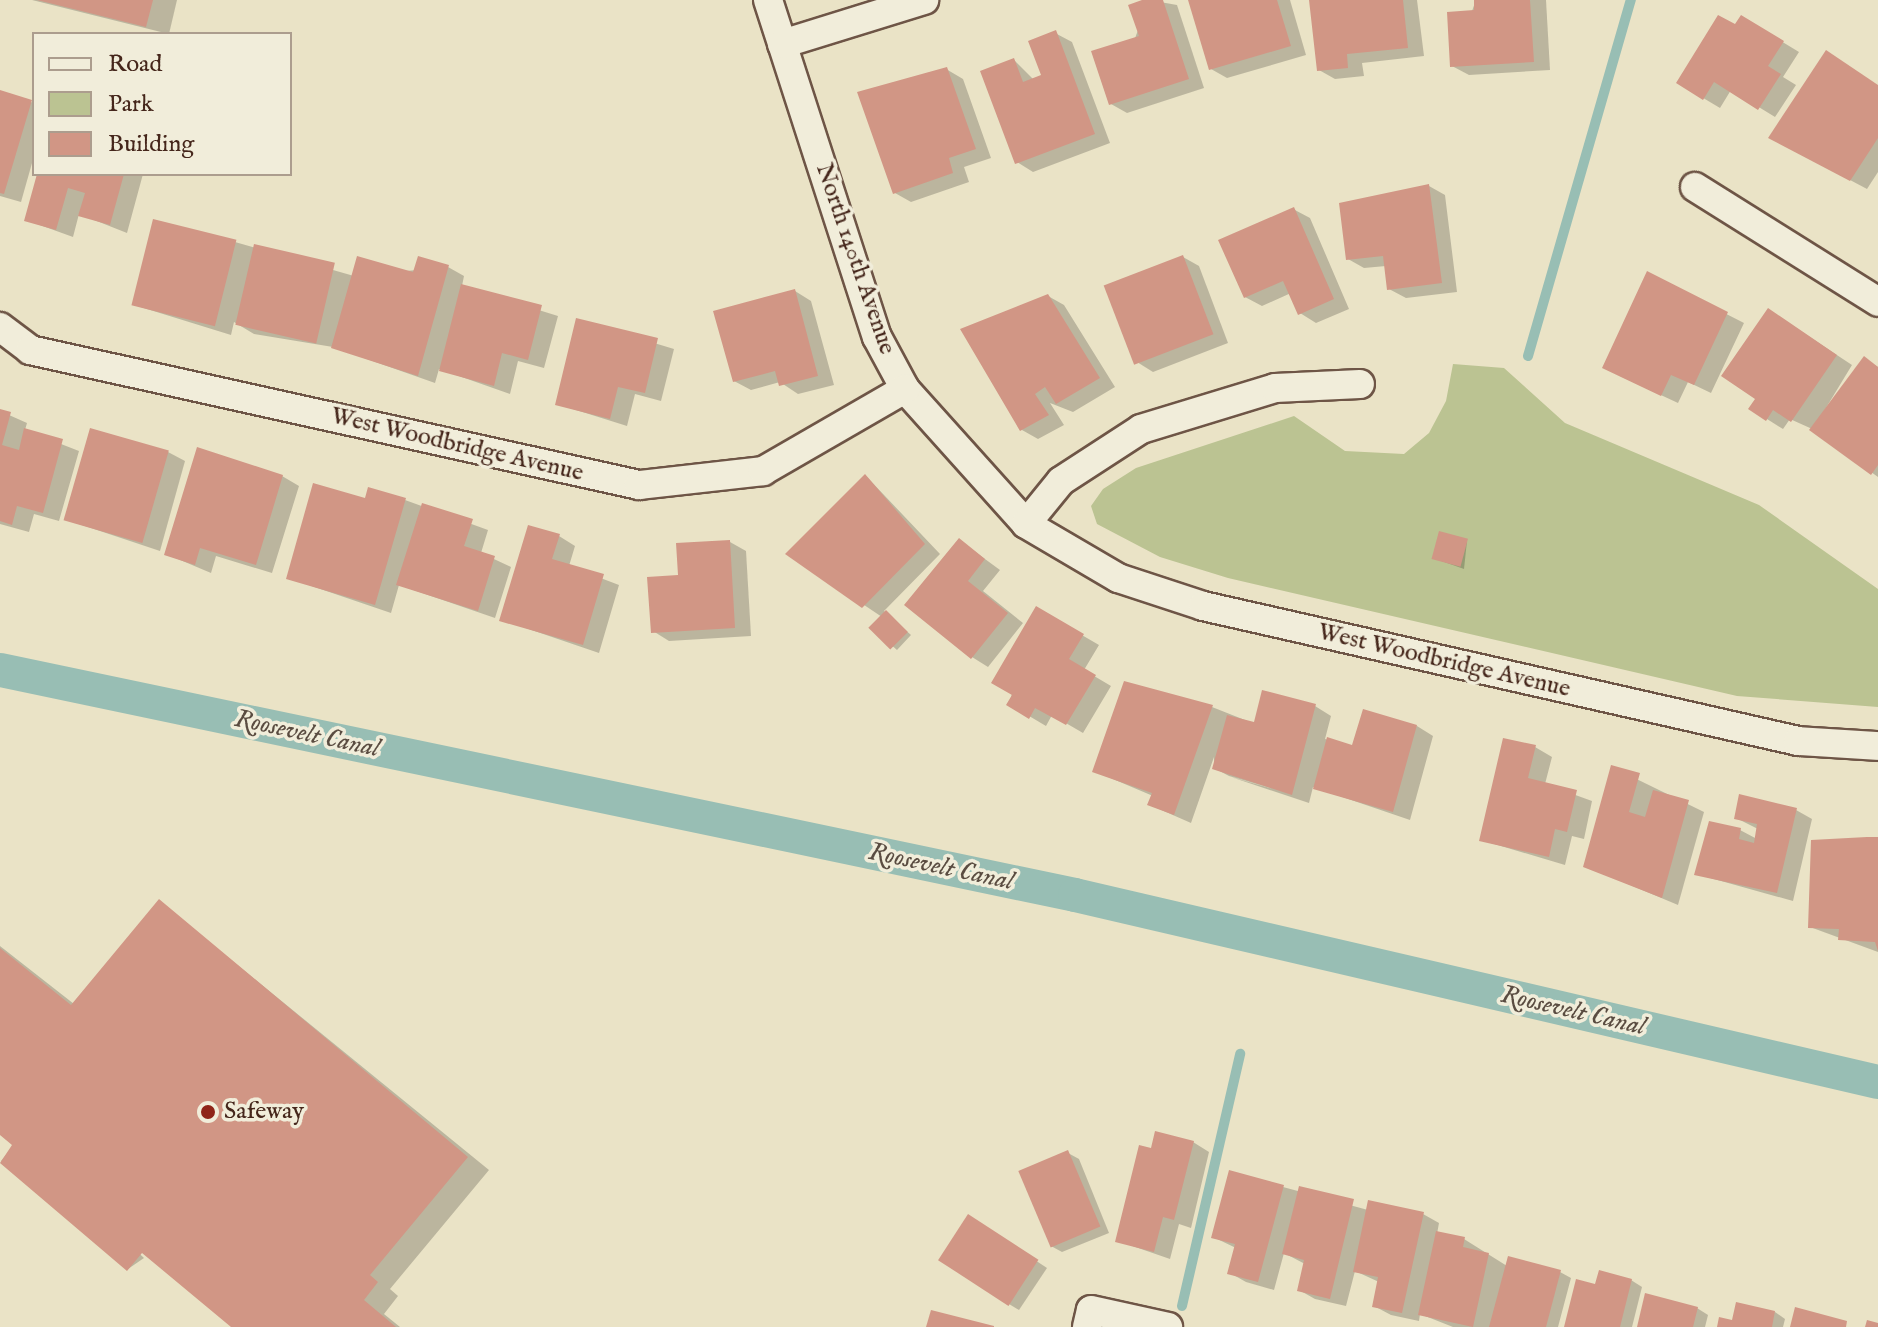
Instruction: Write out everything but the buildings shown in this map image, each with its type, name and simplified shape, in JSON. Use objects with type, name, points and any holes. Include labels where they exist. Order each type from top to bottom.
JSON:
[{"type":"street","name":"North 140th Avenue","points":[[768,0],[877,337],[905,389],[1026,524]]},
{"type":"street","points":[[782,44],[924,0]]},
{"type":"street","points":[[1695,187],[1878,302]]},
{"type":"street","name":"West Woodbridge Avenue","points":[[0,327],[30,350],[639,485],[763,471],[905,389]]},
{"type":"street","points":[[1026,524],[1061,481],[1141,429],[1275,388],[1360,384]]},
{"type":"street","name":"West Woodbridge Avenue","points":[[1026,524],[1118,578],[1203,606],[1798,741],[1878,746]]},
{"type":"street","points":[[1089,1318],[1168,1327]]},
{"type":"green space","points":[[1453,364],[1504,368],[1565,423],[1759,505],[1878,589],[1878,707],[1737,696],[1228,578],[1160,557],[1097,524],[1091,506],[1103,489],[1136,468],[1294,416],[1345,451],[1404,454],[1429,433],[1446,401]]},
{"type":"waterway","points":[[1528,356],[1631,0]]},
{"type":"waterway","name":"Roosevelt Canal","points":[[0,670],[1075,895],[1878,1082]]},
{"type":"waterway","points":[[1182,1306],[1240,1054]]},
{"type":"place","name":"Safeway","points":[[208,1112]]}]
